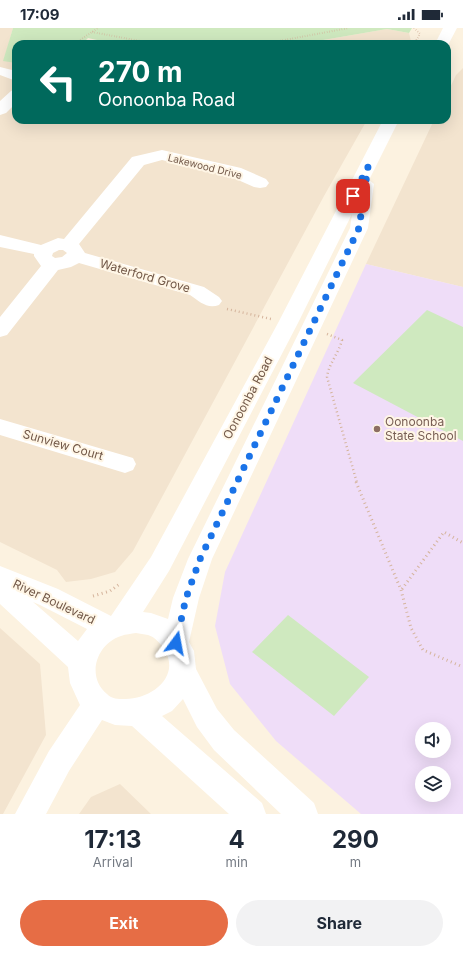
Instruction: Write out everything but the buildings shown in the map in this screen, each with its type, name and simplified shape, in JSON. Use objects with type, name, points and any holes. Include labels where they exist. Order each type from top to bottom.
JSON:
[{"type":"street","points":[[444,40],[450,28]]},
{"type":"street","points":[[0,71],[12,75]]},
{"type":"street","points":[[0,110],[12,98]]},
{"type":"street","name":"Oonoonba Road","points":[[114,626],[160,564],[284,330],[389,124]]},
{"type":"street","name":"Lakewood Drive","points":[[72,251],[138,161],[162,155],[235,172],[260,183]]},
{"type":"street","name":"Oonoonba Road","points":[[176,643],[186,598],[200,559],[359,228],[368,167]]},
{"type":"street","points":[[0,241],[48,258],[68,262],[72,251]]},
{"type":"street","name":"Waterford Grove","points":[[72,251],[196,291],[212,301]]},
{"type":"street","points":[[0,330],[48,258]]},
{"type":"street","name":"Sunview Court","points":[[0,427],[125,464]]},
{"type":"street","name":"River Boulevard","points":[[0,577],[114,626]]},
{"type":"street","name":"River Boulevard","points":[[0,588],[82,662]]},
{"type":"street","points":[[136,622],[152,624],[166,632],[176,643],[182,656],[182,670],[178,684],[168,697],[154,707],[138,713],[110,711],[97,704],[86,692],[81,677],[82,662],[87,648],[96,637],[114,626],[136,622]]},
{"type":"street","points":[[182,670],[207,718],[224,740],[303,814]]},
{"type":"street","points":[[30,814],[59,761],[97,704]]},
{"type":"street","points":[[138,713],[251,814]]},
{"type":"path","points":[[284,40],[349,28]]},
{"type":"path","points":[[416,28],[420,34],[416,40]]},
{"type":"path","points":[[78,40],[97,29]]},
{"type":"path","points":[[92,32],[135,40]]},
{"type":"path","points":[[212,301],[231,311],[271,319],[267,326]]},
{"type":"path","points":[[329,334],[342,340],[340,347],[329,366],[327,377],[354,476],[401,590],[411,628],[423,650],[463,667]]},
{"type":"path","points":[[401,590],[444,532],[463,543]]},
{"type":"path","points":[[91,597],[110,591],[126,579]]},
{"type":"shaded area","points":[[0,28],[13,28],[4,60],[12,62],[12,124],[365,124],[324,196],[133,551],[115,572],[91,579],[66,582],[57,570],[0,542]]},
{"type":"shaded area","points":[[387,29],[409,33],[411,40],[323,40]]},
{"type":"shaded area","points":[[463,68],[463,287],[366,264],[432,124],[451,124],[451,86],[456,75]]},
{"type":"shaded area","name":"Oonoonba State School","points":[[366,264],[463,287],[463,814],[361,814],[276,741],[230,684],[215,626],[225,572]]},
{"type":"shaded area","points":[[0,628],[40,664],[46,735],[3,814],[0,814]]},
{"type":"shaded area","points":[[120,784],[151,814],[79,814],[91,797]]},
{"type":"green space","points":[[13,28],[412,28],[409,33],[387,29],[323,40],[97,40],[88,38],[86,40],[12,40],[12,62],[3,61]]},
{"type":"green space","points":[[427,310],[463,327],[463,441],[353,383]]},
{"type":"green space","points":[[288,615],[369,677],[334,716],[252,652]]},
{"type":"place","name":"Oonoonba State School","points":[[377,429]]},
{"type":"route","points":[[176,643],[186,598],[200,559],[359,228],[368,167],[353,196]]}]
